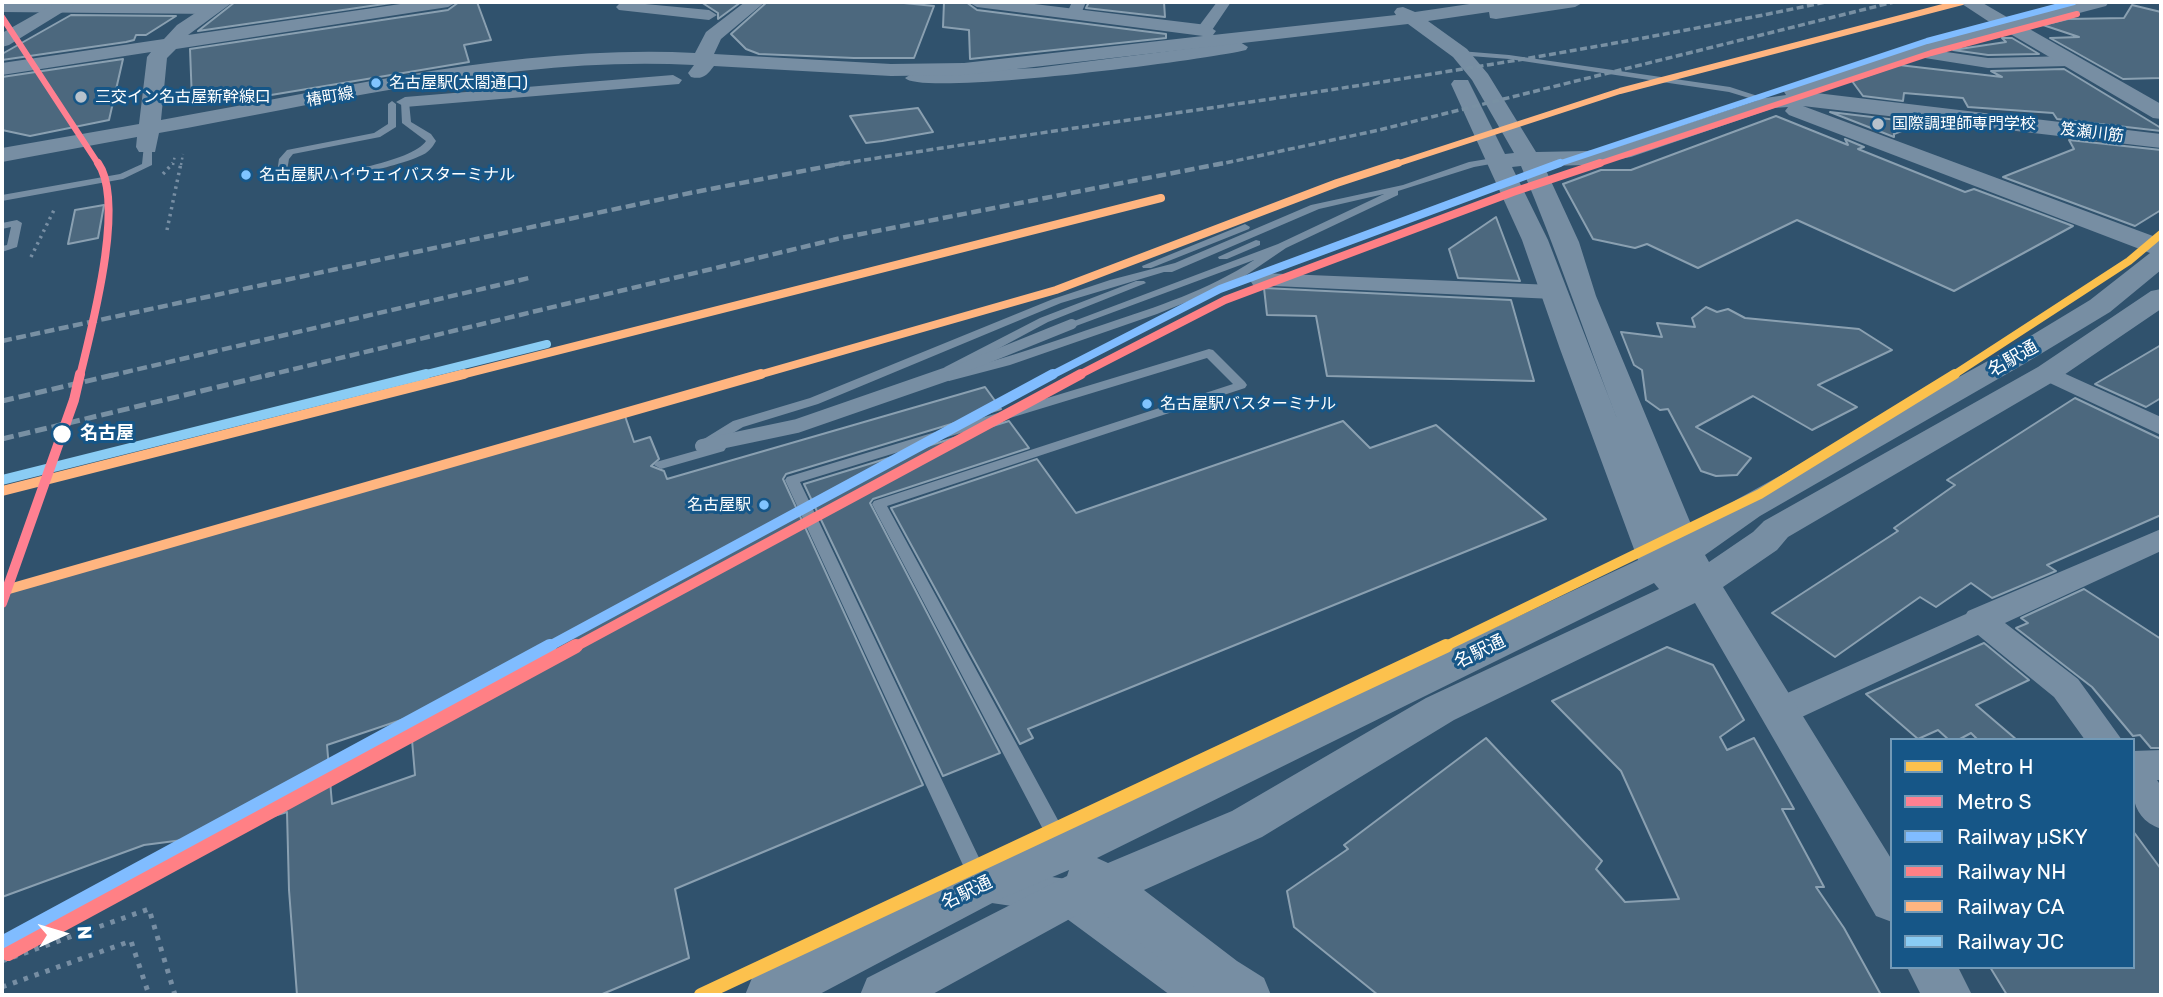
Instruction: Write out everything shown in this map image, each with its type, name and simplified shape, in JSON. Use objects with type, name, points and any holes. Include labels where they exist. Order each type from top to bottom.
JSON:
[{"type":"street","points":[[2,69],[448,2]]},
{"type":"street","points":[[646,57],[729,2]]},
{"type":"street","points":[[702,59],[713,36],[756,2]]},
{"type":"street","points":[[976,2],[1077,7],[1204,30],[1236,44]]},
{"type":"street","points":[[1204,30],[1224,2]]},
{"type":"street","points":[[1412,22],[1516,2]]},
{"type":"street","points":[[673,80],[972,79],[1575,2]]},
{"type":"street","points":[[1968,2],[2161,113]]},
{"type":"street","points":[[1807,100],[1793,90],[1912,52],[2100,2]]},
{"type":"street","points":[[2,41],[65,5]]},
{"type":"street","points":[[148,138],[157,57],[167,44],[219,5]]},
{"type":"street","points":[[2,7],[219,5]]},
{"type":"street","points":[[624,7],[709,15]]},
{"type":"street","points":[[1412,22],[1460,53],[1481,78],[1529,159],[1566,242],[1682,573]]},
{"type":"street","points":[[1412,22],[1460,81],[1499,160],[1535,240],[1553,292],[1682,573],[1734,640],[1890,898]]},
{"type":"street","points":[[681,36],[672,49],[723,64],[914,78]]},
{"type":"street","points":[[702,59],[926,70],[1002,66],[1236,44]]},
{"type":"street","points":[[1912,52],[1988,63],[2069,61]]},
{"type":"street","name":"椿町線","points":[[2,172],[148,138],[506,66],[646,57],[702,59]]},
{"type":"street","points":[[673,80],[688,79],[698,74],[706,64],[702,59]]},
{"type":"street","name":"椿町線","points":[[2,155],[148,138],[398,103],[673,80]]},
{"type":"street","name":"笈瀬川筋","points":[[1499,160],[1587,158],[1623,152],[1772,102],[1807,100],[2161,141]]},
{"type":"street","points":[[1772,102],[2161,248]]},
{"type":"street","name":"名駅通","points":[[884,995],[1085,892],[1247,824],[1440,709],[1682,573],[1748,508],[2090,313],[2161,257]]},
{"type":"street","points":[[1261,280],[1553,292]]},
{"type":"street","name":"名駅通","points":[[769,995],[982,884],[1064,852],[1682,573],[1765,541],[1776,529],[2048,373],[2161,297]]},
{"type":"street","points":[[2048,373],[2161,427]]},
{"type":"street","points":[[1779,712],[1979,619],[2161,539]]},
{"type":"street","points":[[1979,619],[2066,688],[2104,738]]},
{"type":"street","points":[[2135,766],[2161,765]]},
{"type":"street","points":[[2135,779],[2161,813]]},
{"type":"street","points":[[1064,852],[1085,892],[1205,995]]},
{"type":"street","points":[[982,884],[1085,892],[1247,995]]},
{"type":"street","points":[[1932,969],[1948,995]]},
{"type":"lane","points":[[1460,53],[1509,57],[1730,90],[1772,102]]},
{"type":"lane","points":[[398,103],[407,123],[428,136],[431,141],[422,152],[398,161],[298,181],[281,178],[284,159],[290,152],[377,135],[393,125],[398,103]]},
{"type":"lane","points":[[2,198],[123,176],[147,165],[148,138]]},
{"type":"lane","points":[[1223,257],[1317,216],[1472,164],[1499,160]]},
{"type":"lane","points":[[1133,272],[1239,229],[1357,196],[1406,187]]},
{"type":"lane","points":[[702,446],[746,440],[918,386],[1072,324],[1283,245],[1353,215],[1406,187]]},
{"type":"lane","points":[[923,384],[1044,320],[1130,288],[1315,207]]},
{"type":"lane","points":[[2,226],[17,223],[12,247],[2,249]]},
{"type":"lane","points":[[1180,264],[1057,301],[814,401],[738,424],[702,446],[660,462],[1006,362],[1153,312],[1232,280],[1283,245]]},
{"type":"lane","points":[[982,884],[792,480],[1209,352],[1241,385],[878,504],[1064,852]]},
{"type":"path","points":[[167,230],[183,154]]},
{"type":"path","points":[[2,961],[149,909],[175,995]]},
{"type":"path","points":[[2,987],[131,941],[149,995]]},
{"type":"building","points":[[235,2],[398,2],[198,31]]},
{"type":"building","points":[[459,2],[477,2],[491,40],[464,45],[469,62],[241,100],[241,93],[192,101],[190,49],[448,10]]},
{"type":"building","points":[[701,2],[741,2],[718,19],[718,13]]},
{"type":"building","points":[[767,2],[894,2],[934,6],[914,58],[854,58],[759,54],[746,49],[731,34]]},
{"type":"building","points":[[944,2],[966,2],[977,10],[1166,34],[1166,38],[970,59],[969,30],[943,27]]},
{"type":"building","points":[[1089,2],[1164,2],[1165,17],[1086,8]]},
{"type":"building","points":[[2132,5],[2161,12],[2161,78],[2123,79],[2050,38],[2079,37],[2043,25],[2068,19],[2124,18]]},
{"type":"building","points":[[71,15],[176,16],[146,35],[136,35],[134,40],[2,60],[2,54]]},
{"type":"building","points":[[2002,38],[2012,38],[2039,54],[1988,55],[1953,50],[2006,42]]},
{"type":"building","points":[[123,59],[109,120],[30,136],[2,130],[2,77]]},
{"type":"building","points":[[1899,65],[2002,77],[1991,71],[2064,69],[2161,128],[2161,131],[2057,119],[2053,113],[1968,107],[1963,98],[1904,93],[1903,101],[1863,96],[1852,81]]},
{"type":"building","points":[[918,108],[933,132],[866,143],[850,116]]},
{"type":"building","points":[[1830,112],[1922,123],[1894,134],[1894,137]]},
{"type":"building","points":[[1776,116],[1848,145],[1845,139],[1864,147],[1858,149],[1965,192],[1974,189],[2073,226],[1954,291],[1797,220],[1698,268],[1647,244],[1635,248],[1593,239],[1563,184],[1601,170],[1631,170]]},
{"type":"building","points":[[2069,140],[2161,150],[2161,210],[2135,226],[2003,177],[2074,149]]},
{"type":"building","points":[[104,205],[98,238],[68,244],[75,210]]},
{"type":"building","points":[[1496,217],[1520,281],[1458,278],[1449,249]]},
{"type":"building","points":[[1264,288],[1511,300],[1534,381],[1327,376],[1316,316],[1267,315]]},
{"type":"building","points":[[1706,307],[1717,312],[1728,309],[1745,318],[1859,329],[1892,350],[1818,385],[1857,407],[1812,430],[1753,396],[1696,427],[1751,458],[1737,475],[1716,476],[1701,471],[1668,409],[1660,410],[1646,400],[1642,370],[1634,365],[1621,332],[1662,337],[1657,323],[1695,327],[1692,318]]},
{"type":"building","points":[[2161,345],[2161,398],[2146,407],[2095,384]]},
{"type":"building","points":[[985,387],[1001,409],[786,474],[783,479],[923,785],[675,889],[689,958],[600,995],[297,995],[289,890],[287,812],[206,837],[144,845],[2,897],[2,589],[625,416],[634,442],[650,437],[659,459],[651,466],[664,471],[667,479]],"holes":[[[410,717],[415,775],[332,804],[327,745]]]},
{"type":"building","points":[[2075,398],[2161,439],[2161,515],[2047,565],[2056,571],[1992,598],[1971,583],[1936,607],[1920,597],[1835,657],[1772,613],[1898,531],[1894,528],[1955,485],[1947,480]]},
{"type":"building","points":[[1009,421],[1029,448],[873,499],[870,503],[1000,753],[943,776],[804,484]]},
{"type":"building","points":[[1343,421],[1370,448],[1436,425],[1546,519],[1028,729],[1033,738],[1020,744],[891,508],[1037,459],[1076,513]]},
{"type":"building","points":[[2084,589],[2161,639],[2161,748],[2151,748],[2140,735],[2133,736],[2092,687],[2016,628],[2028,623],[2021,618]]},
{"type":"building","points":[[1984,643],[2029,680],[1976,705],[2015,738],[1976,738],[1971,733],[1962,738],[1947,738],[1938,730],[1917,738],[1866,694]]},
{"type":"building","points":[[1667,647],[1713,665],[1744,720],[1720,737],[1727,750],[1754,738],[1794,809],[1782,809],[1824,887],[1816,887],[1844,928],[1881,995],[1378,995],[1294,927],[1287,891],[1348,849],[1344,845],[1486,738],[1602,861],[1596,869],[1625,902],[1679,899],[1621,771],[1552,701]]},
{"type":"building","points":[[2135,834],[2161,869],[2161,995],[2007,995],[1991,969],[2135,969]]},
{"type":"railway","points":[[836,164],[1579,50],[1826,2]]},
{"type":"railway","points":[[1216,165],[1379,130],[1894,2]]},
{"type":"railway","points":[[836,164],[844,163]]},
{"type":"railway","points":[[265,376],[841,238],[1224,163]]},
{"type":"railway","points":[[2,341],[690,193],[836,164]]},
{"type":"railway","points":[[109,376],[529,278]]},
{"type":"railway","points":[[2,401],[117,374]]},
{"type":"railway","points":[[2,439],[272,374]]},
{"type":"metro line","name":"S","points":[[2,17],[69,122],[106,174],[108,216],[100,294],[74,400],[2,603]]},
{"type":"metro line","name":"H","points":[[701,995],[1581,583],[1760,494],[1891,416],[2129,261],[2161,234]]},
{"type":"rail line","name":"CA","points":[[2,591],[1056,290],[1337,183],[1620,91],[1962,2]]},
{"type":"rail line","name":"μSKY","points":[[2,943],[1009,397],[1220,289],[1509,180],[1927,41],[2074,2]]},
{"type":"rail line","name":"NH","points":[[8,954],[1015,408],[1225,300],[1513,192],[1931,53],[2077,14]]},
{"type":"rail line","name":"CA","points":[[2,491],[1161,198]]},
{"type":"rail line","name":"JC","points":[[2,480],[547,344]]},
{"type":"place","name":"名古屋駅(太閤通口)","points":[[376,83]]},
{"type":"place","name":"三交イン名古屋新幹線口","points":[[81,97]]},
{"type":"place","name":"国際調理師専門学校","points":[[1878,124]]},
{"type":"place","name":"名古屋駅ハイウェイバスターミナル","points":[[246,175]]},
{"type":"place","name":"名古屋駅バスターミナル","points":[[1147,404]]},
{"type":"place","name":"名古屋","points":[[62,434]]},
{"type":"place","name":"名古屋駅","points":[[764,505]]}]
